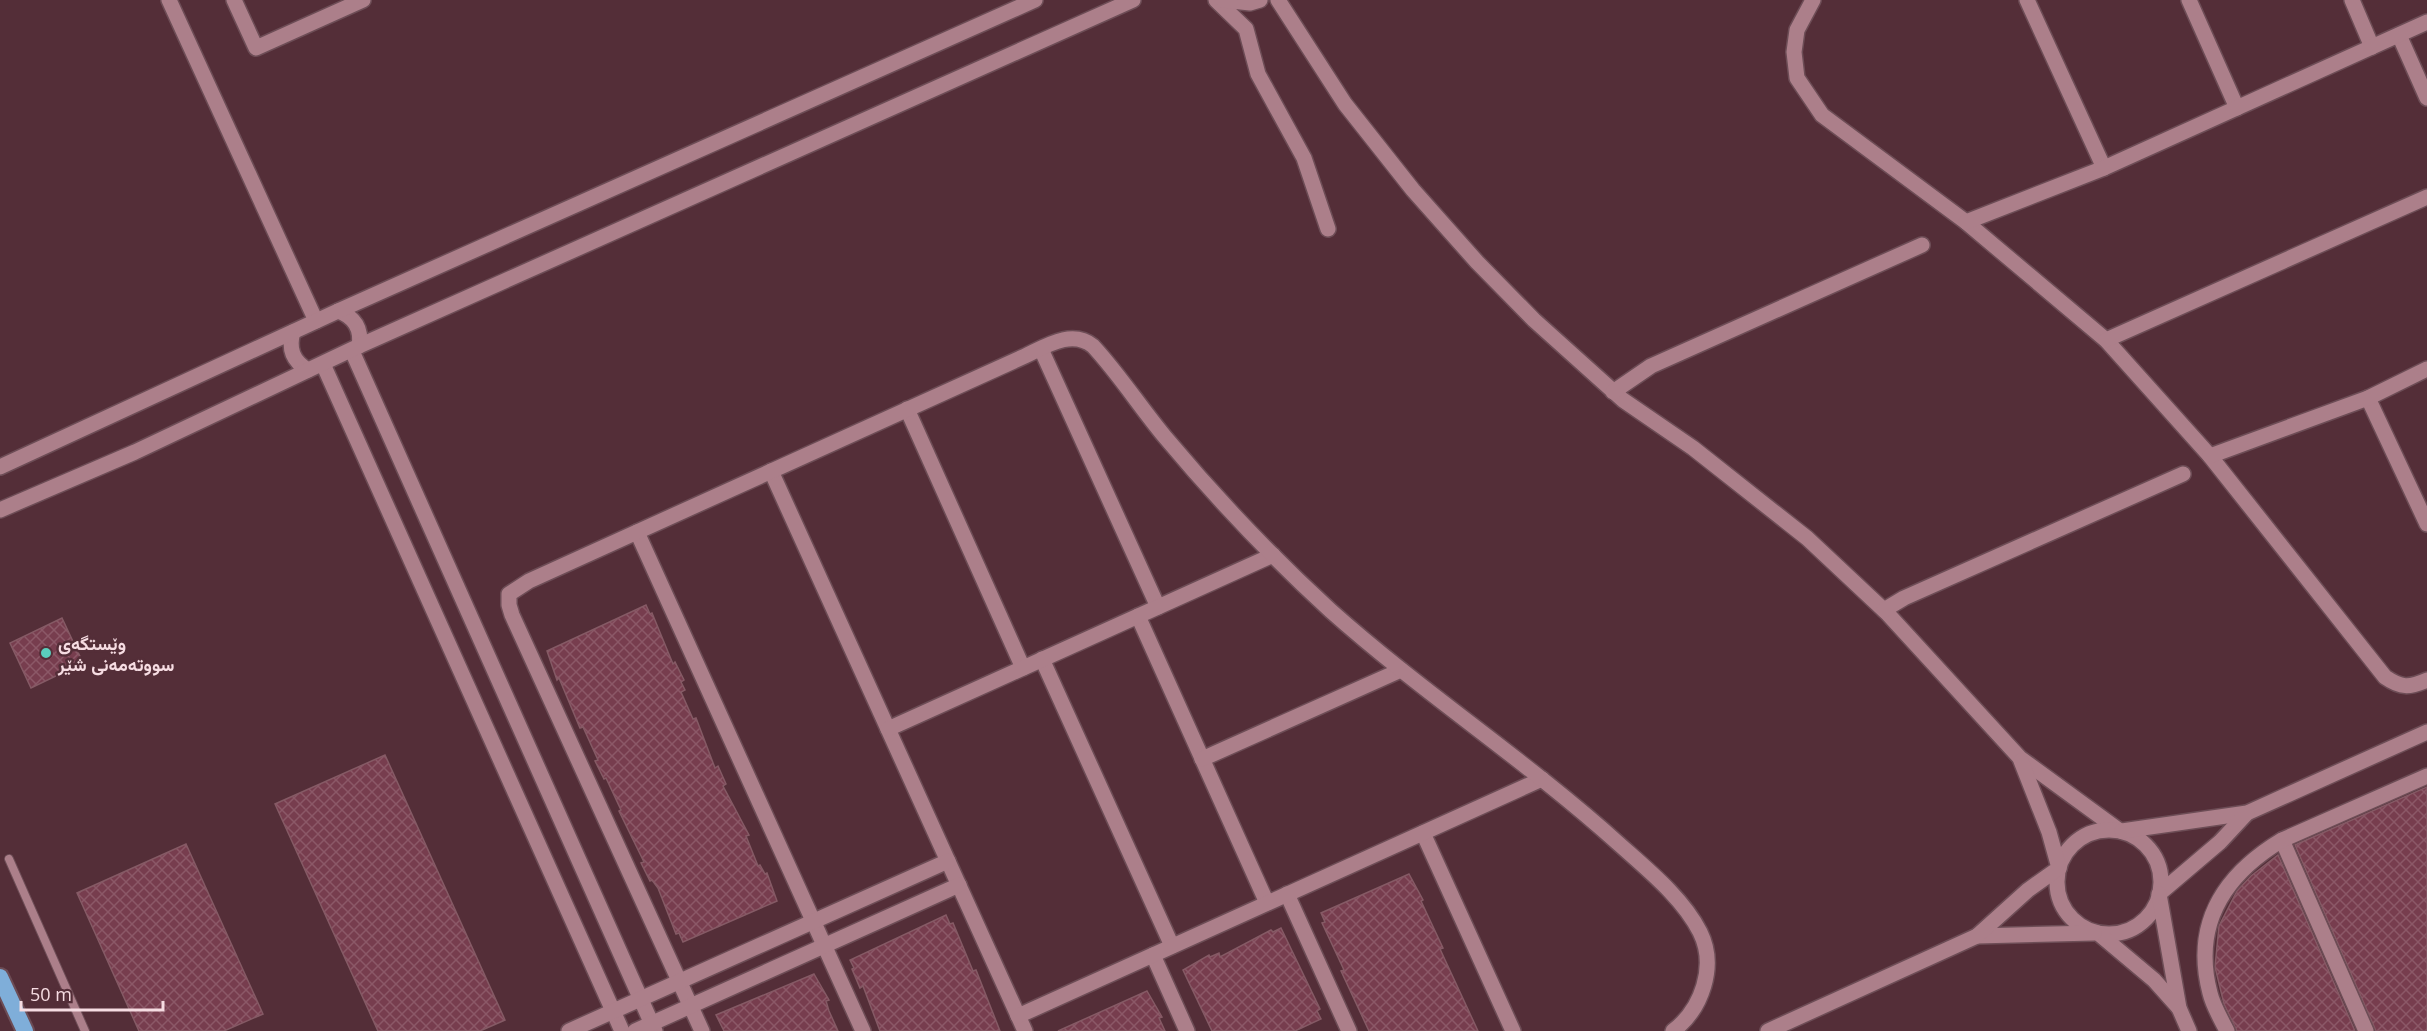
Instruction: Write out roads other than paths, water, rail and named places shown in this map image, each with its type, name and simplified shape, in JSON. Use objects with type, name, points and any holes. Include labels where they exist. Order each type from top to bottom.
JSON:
[{"type":"highway","points":[[0,977],[25,1031]]},
{"type":"street","points":[[168,0],[316,321]]},
{"type":"street","points":[[234,0],[256,48],[363,0]]},
{"type":"street","points":[[0,467],[316,321],[1035,0]]},
{"type":"street","points":[[0,510],[135,452],[308,370],[1132,0]]},
{"type":"street","points":[[1216,0],[1246,28],[1258,74],[1304,158],[1328,229]]},
{"type":"street","points":[[1223,0],[1250,3],[1260,0]]},
{"type":"street","points":[[1278,0],[1345,104],[1413,190],[1493,279],[1613,392],[1750,491],[1807,538],[1884,610],[2020,758],[2121,831],[2134,836],[2153,854],[2161,879],[2160,893],[2179,1008],[2189,1031]]},
{"type":"street","points":[[1813,0],[1797,30],[1794,52],[1797,78],[1822,115],[1966,222],[2106,340],[2210,456],[2385,677],[2401,687],[2414,686],[2427,680]]},
{"type":"street","points":[[2027,0],[2104,168]]},
{"type":"street","points":[[2189,0],[2237,108]]},
{"type":"street","points":[[2352,0],[2372,47]]},
{"type":"street","points":[[1966,222],[2104,168],[2427,22]]},
{"type":"street","points":[[2399,35],[2427,98]]},
{"type":"street","points":[[2106,340],[2427,197]]},
{"type":"street","points":[[1613,392],[1651,366],[1922,245]]},
{"type":"street","points":[[339,311],[352,318],[356,324],[360,339],[356,349],[654,1027]]},
{"type":"street","points":[[293,332],[292,354],[296,361],[308,370]]},
{"type":"street","points":[[702,1031],[512,615],[508,598],[519,585],[1041,349],[1072,338],[1086,341],[1093,346],[1166,438],[1273,555],[1328,608],[1401,670],[1542,779],[1643,865],[1688,915],[1701,934],[1707,963],[1703,990],[1691,1013],[1673,1031]]},
{"type":"street","points":[[1041,349],[1158,607]]},
{"type":"street","points":[[323,364],[622,1031]]},
{"type":"street","points":[[2210,456],[2368,398],[2427,369]]},
{"type":"street","points":[[2368,398],[2427,524]]},
{"type":"street","points":[[907,409],[1023,668]]},
{"type":"street","points":[[771,471],[1025,1031]]},
{"type":"street","points":[[1884,610],[1904,597],[2183,474]]},
{"type":"street","points":[[637,532],[863,1031]]},
{"type":"street","points":[[888,729],[1273,555]]},
{"type":"street","points":[[1138,616],[1267,903]]},
{"type":"street","points":[[1042,659],[1172,946]]},
{"type":"street","points":[[1202,759],[1401,670]]},
{"type":"street","points":[[1768,1031],[1977,936],[2028,890],[2059,868],[2064,856],[2082,837],[2100,831],[2121,831],[2247,813],[2427,732]]},
{"type":"street","points":[[2020,758],[2049,832],[2059,868],[2058,889],[2064,908],[2073,919],[2097,933],[2141,968],[2179,1008]]},
{"type":"street","points":[[2227,1031],[2210,994],[2205,951],[2206,932],[2231,879],[2261,852],[2282,840],[2427,776]]},
{"type":"street","points":[[1018,1016],[1542,779]]},
{"type":"street","points":[[1977,936],[2120,933],[2141,923],[2155,905],[2160,893],[2212,849],[2247,813]]},
{"type":"street","points":[[1423,833],[1513,1031]]},
{"type":"street","points":[[2282,840],[2366,1031]]},
{"type":"street","points":[[569,1031],[948,861]]},
{"type":"street","points":[[635,1031],[654,1027],[690,1005],[959,885]]},
{"type":"street","points":[[1287,894],[1349,1031]]},
{"type":"street","points":[[1153,955],[1187,1031]]},
{"type":"lane","points":[[9,859],[85,1031]]},
{"type":"place","name":"وێستگەی سووتەمەنی شێر","points":[[46,653]]}]
